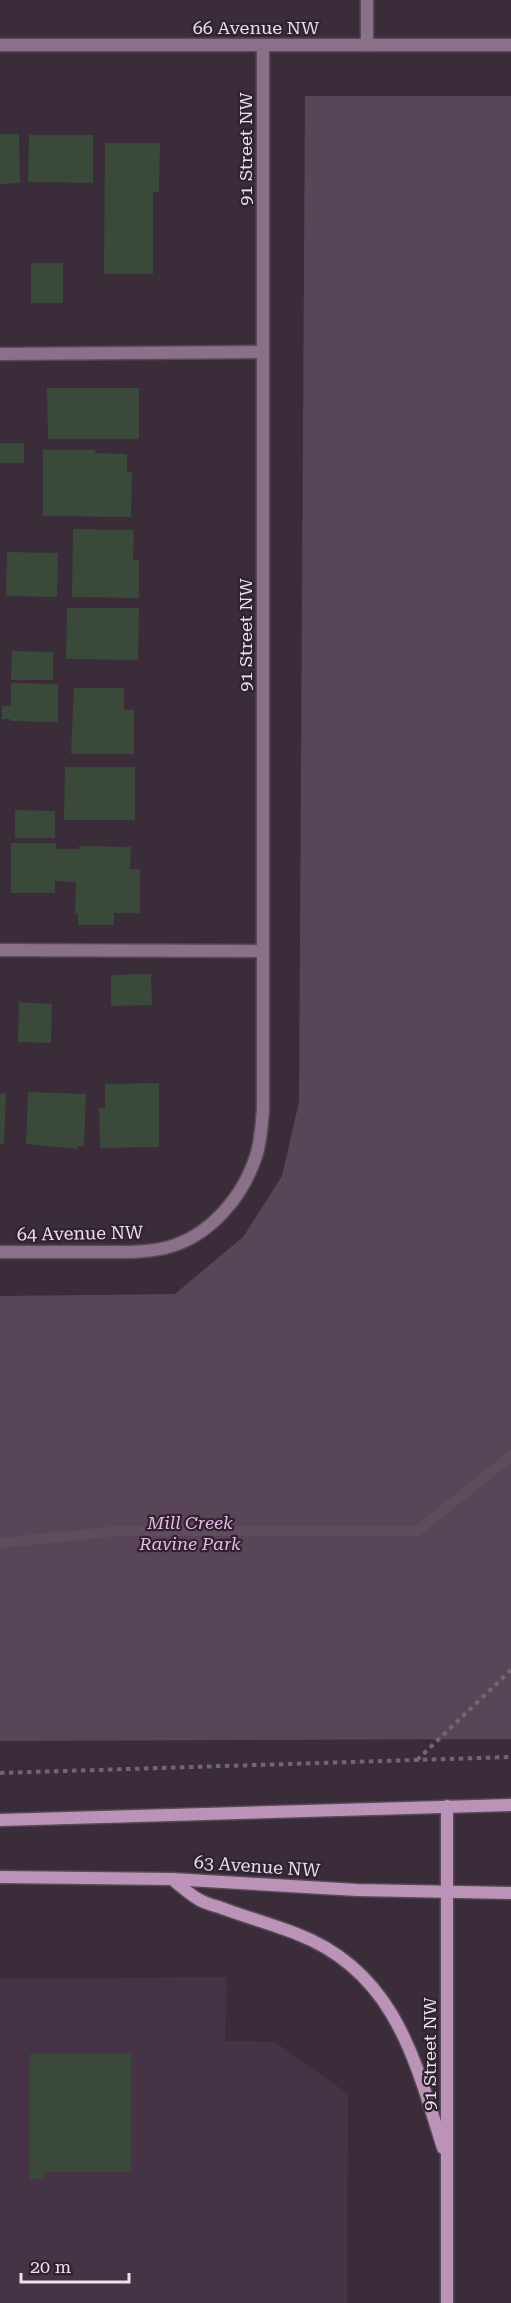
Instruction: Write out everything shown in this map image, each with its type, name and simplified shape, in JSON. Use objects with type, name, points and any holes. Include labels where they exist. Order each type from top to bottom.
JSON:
[{"type":"main road","points":[[0,1820],[511,1805]]},
{"type":"main road","name":"91 Street NW","points":[[447,1806],[447,2303]]},
{"type":"main road","name":"63 Avenue NW","points":[[0,1877],[172,1879],[357,1890],[511,1893]]},
{"type":"main road","points":[[172,1879],[199,1899],[257,1922],[297,1934],[332,1950],[368,1980],[397,2020],[416,2061],[446,2161]]},
{"type":"street","points":[[367,0],[367,45]]},
{"type":"street","name":"66 Avenue NW","points":[[0,45],[511,45]]},
{"type":"street","name":"91 Street NW","points":[[222,1214],[248,1176],[257,1153],[263,1108],[263,45]]},
{"type":"street","points":[[0,354],[263,352]]},
{"type":"street","points":[[0,950],[262,951]]},
{"type":"street","name":"64 Avenue NW","points":[[0,1252],[130,1252],[166,1248],[201,1232],[222,1214]]},
{"type":"path","points":[[417,1760],[511,1670]]},
{"type":"path","points":[[0,1773],[511,1757]]},
{"type":"shaded area","points":[[227,1977],[225,2041],[275,2042],[348,2094],[347,2303],[0,2303],[0,1979]]},
{"type":"green space","name":"Mill Creek Ravine Park","points":[[305,96],[511,96],[511,1739],[0,1741],[0,1296],[175,1294],[243,1237],[282,1176],[299,1102]]},
{"type":"building","points":[[0,134],[19,134],[20,183],[0,184]]},
{"type":"building","points":[[29,135],[93,135],[93,183],[28,182]]},
{"type":"building","points":[[105,143],[160,143],[159,192],[153,192],[153,274],[104,274]]},
{"type":"building","points":[[31,263],[63,263],[63,303],[31,303]]},
{"type":"building","points":[[47,388],[139,388],[139,439],[48,439]]},
{"type":"building","points":[[0,443],[24,443],[24,463],[0,463]]},
{"type":"building","points":[[43,450],[95,450],[95,453],[127,454],[127,472],[132,472],[131,517],[43,516]]},
{"type":"building","points":[[73,529],[134,530],[133,560],[139,560],[139,598],[72,597]]},
{"type":"building","points":[[7,552],[58,553],[57,597],[6,596]]},
{"type":"building","points":[[67,608],[139,608],[138,660],[66,659]]},
{"type":"building","points":[[12,651],[53,652],[53,680],[11,680]]},
{"type":"building","points":[[11,683],[58,684],[58,722],[2,719],[2,706],[11,706]]},
{"type":"building","points":[[74,688],[124,688],[124,710],[134,710],[134,754],[71,754]]},
{"type":"building","points":[[65,767],[135,767],[135,820],[64,820]]},
{"type":"building","points":[[15,810],[55,811],[55,838],[15,838]]},
{"type":"building","points":[[11,843],[56,843],[56,849],[79,849],[79,846],[131,847],[130,869],[140,869],[140,913],[114,913],[114,925],[78,925],[78,913],[75,913],[76,882],[55,881],[55,893],[11,893]]},
{"type":"building","points":[[151,974],[152,1005],[111,1006],[111,975]]},
{"type":"building","points":[[19,1002],[52,1004],[51,1043],[18,1042]]},
{"type":"building","points":[[159,1083],[159,1147],[100,1148],[99,1108],[105,1108],[105,1084]]},
{"type":"building","points":[[28,1092],[86,1094],[84,1146],[78,1146],[78,1149],[26,1144]]},
{"type":"building","points":[[0,1093],[6,1094],[4,1145],[0,1144]]},
{"type":"building","points":[[30,2054],[131,2054],[131,2172],[43,2172],[43,2179],[30,2179]]},
{"type":"waterway","points":[[0,1543],[118,1531],[417,1531],[511,1456]]}]
